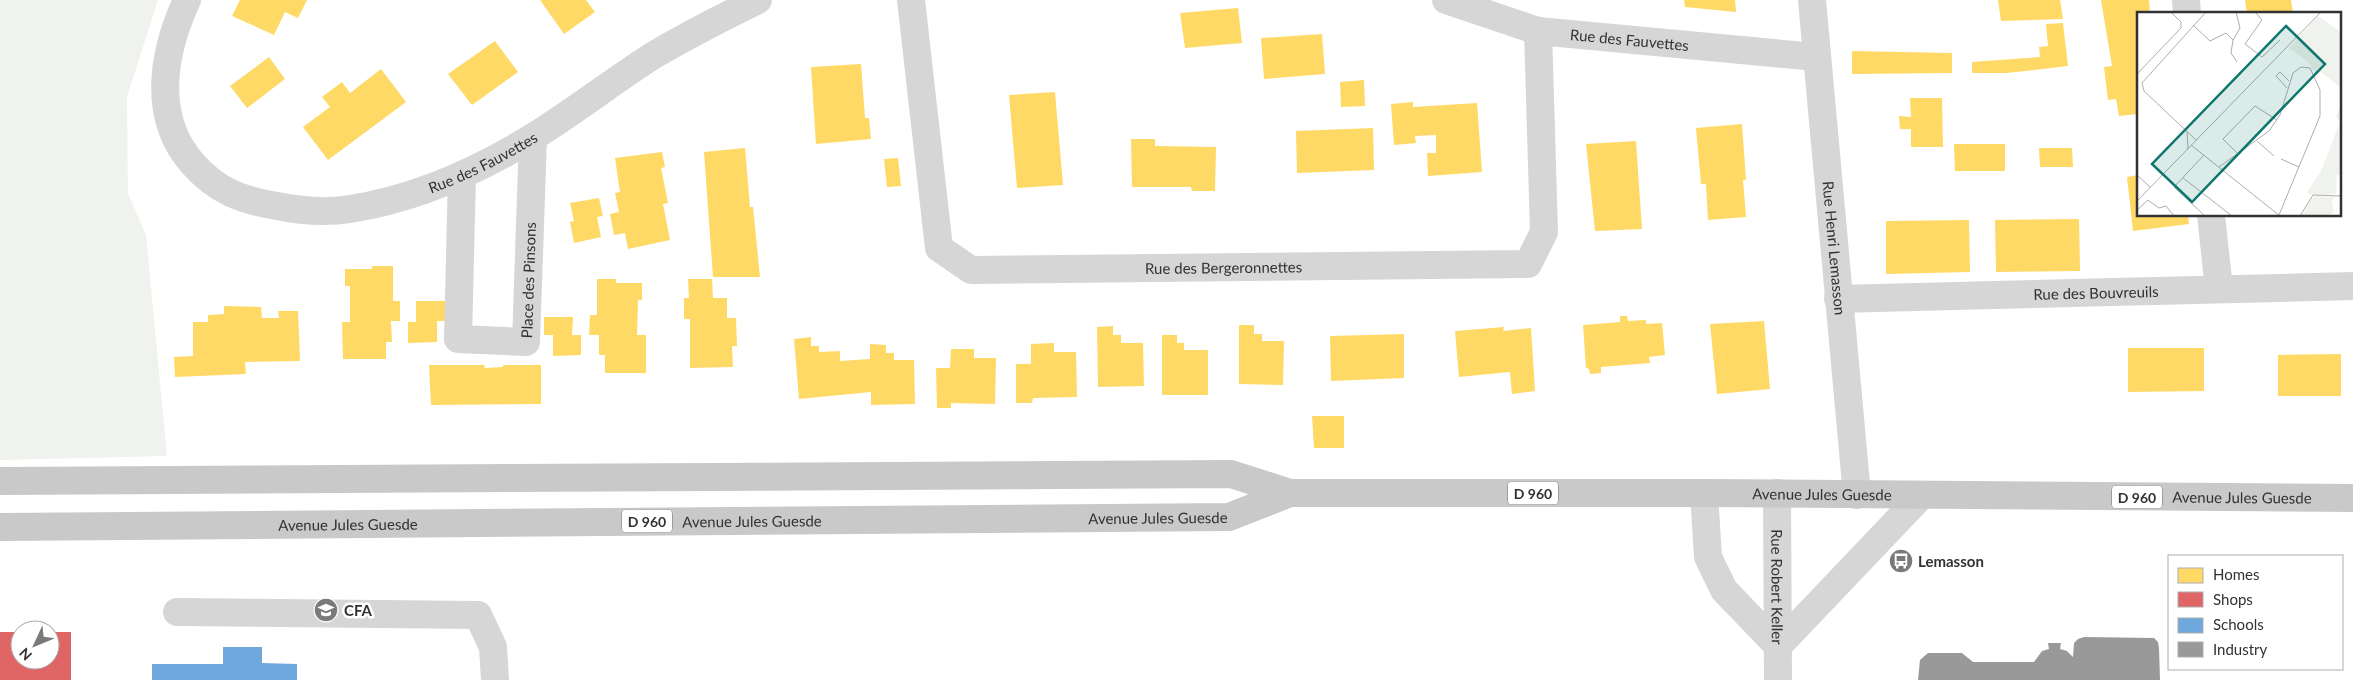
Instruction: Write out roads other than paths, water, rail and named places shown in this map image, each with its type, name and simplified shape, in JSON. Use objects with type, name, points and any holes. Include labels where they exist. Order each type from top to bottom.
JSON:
[{"type":"main road","name":"Avenue Jules Guesde","points":[[0,481],[1231,474],[1290,493],[1704,493],[2353,498]]},
{"type":"main road","name":"Avenue Jules Guesde","points":[[0,526],[1229,517],[1290,493]]},
{"type":"street","name":"Rue des Fauvettes","points":[[187,0],[173,38],[164,79],[166,108],[175,135],[187,157],[206,178],[227,193],[259,203],[305,211],[349,210],[396,198],[462,175],[533,137],[653,56],[704,26],[758,0]]},
{"type":"street","name":"Rue des Bergeronnettes","points":[[911,0],[939,248],[971,270],[1528,264],[1544,232],[1538,31]]},
{"type":"street","name":"Rue des Fauvettes","points":[[1446,0],[1538,31],[1816,57]]},
{"type":"street","name":"Rue Henri Lemasson","points":[[1812,0],[1857,495]]},
{"type":"street","name":"Place des Pinsons","points":[[462,175],[458,339],[526,342],[533,137]]},
{"type":"street","points":[[2211,216],[2219,289]]},
{"type":"street","name":"Rue des Bouvreuils","points":[[1838,299],[2353,286]]},
{"type":"street","points":[[1704,493],[1708,557],[1724,590],[1778,646],[1921,496]]},
{"type":"street","name":"Rue Robert Keller","points":[[1777,494],[1778,680]]},
{"type":"street","points":[[177,612],[478,615],[494,647],[495,680]]},
{"type":"place","name":"Lemasson","points":[[1901,561]]},
{"type":"place","name":"CFA","points":[[326,610]]}]
